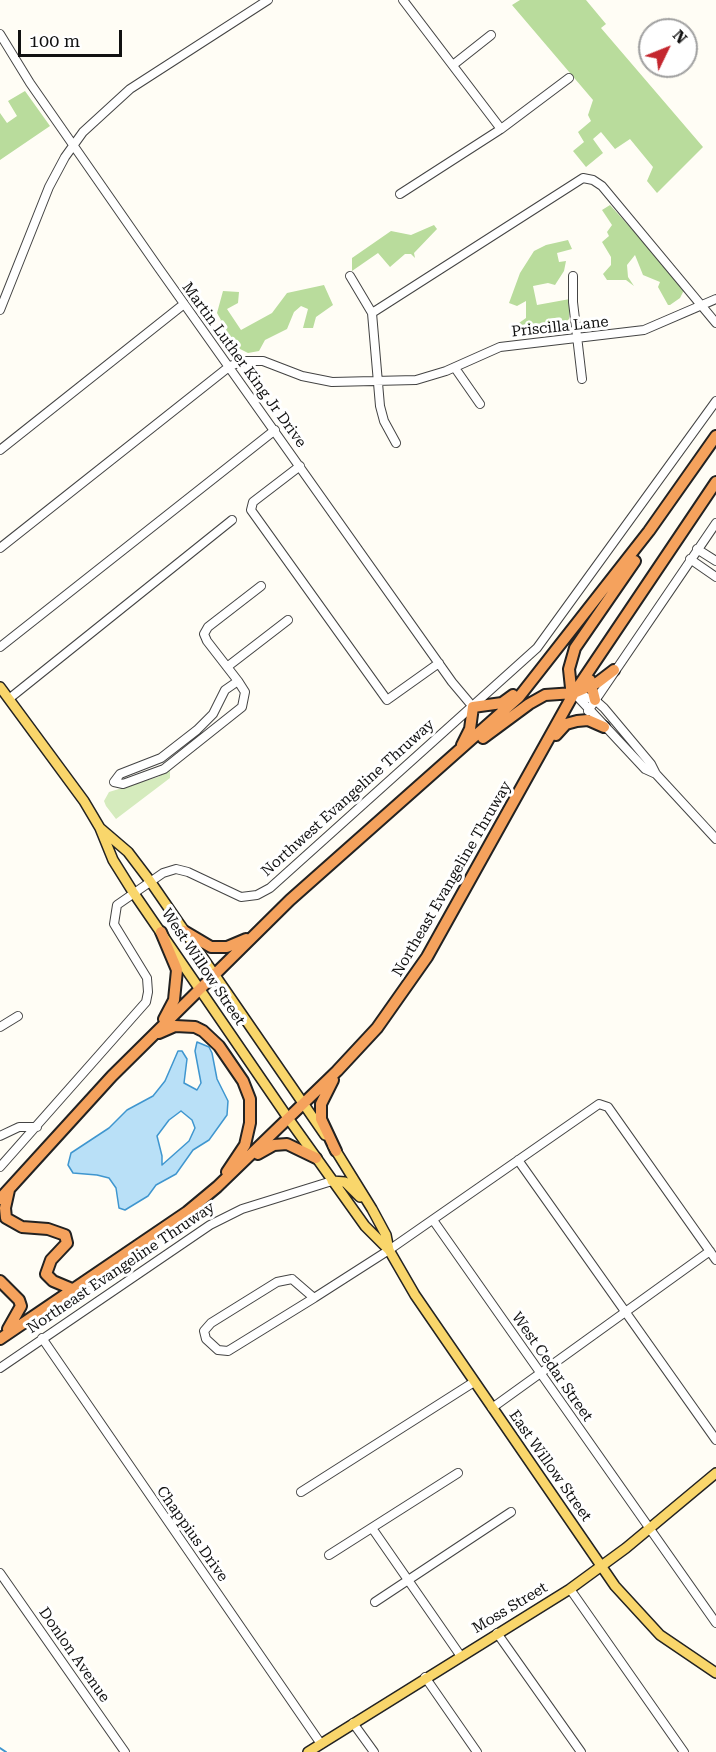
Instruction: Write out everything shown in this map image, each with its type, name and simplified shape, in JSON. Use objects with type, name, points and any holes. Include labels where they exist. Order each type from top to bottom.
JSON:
[{"type":"highway","points":[[0,1199],[199,988],[314,878],[519,697],[649,531],[716,436]]},
{"type":"highway","name":"Northeast Evangeline Thruway","points":[[0,1339],[187,1212],[217,1187],[345,1062],[385,1017],[427,957],[574,693],[716,482]]},
{"type":"highway","points":[[574,693],[571,688],[569,669],[575,648],[639,554],[649,531]]},
{"type":"highway","points":[[591,667],[595,700]]},
{"type":"highway","points":[[409,795],[529,704],[545,695],[574,693],[592,685],[614,670]]},
{"type":"highway","points":[[459,751],[470,729],[473,707],[502,703],[530,682]]},
{"type":"highway","points":[[542,751],[566,724],[588,720],[604,727]]},
{"type":"highway","points":[[184,931],[211,947],[227,947],[254,935]]},
{"type":"highway","points":[[159,1028],[174,1000],[177,970],[161,932]]},
{"type":"highway","points":[[142,1046],[165,1029],[176,1026],[195,1027],[212,1038],[243,1081],[251,1111],[248,1134],[245,1145],[217,1187]]},
{"type":"highway","points":[[336,1151],[321,1119],[321,1104],[345,1062]]},
{"type":"highway","points":[[244,1162],[273,1145],[288,1144],[316,1158]]},
{"type":"highway","points":[[9,1189],[5,1208],[6,1218],[22,1227],[48,1228],[65,1235],[67,1243],[51,1260],[46,1274],[53,1281],[72,1288]]},
{"type":"highway","points":[[0,1281],[19,1300],[21,1306],[16,1318],[0,1339]]},
{"type":"main road","name":"West Willow Street","points":[[0,687],[100,828],[113,860],[133,892],[288,1118]]},
{"type":"main road","name":"West Willow Street","points":[[100,828],[128,852],[150,881],[303,1103]]},
{"type":"main road","name":"East Willow Street","points":[[303,1103],[372,1209],[386,1235],[389,1250]]},
{"type":"main road","name":"East Willow Street","points":[[288,1118],[365,1226],[389,1250],[415,1295],[625,1599],[660,1635],[716,1673]]},
{"type":"main road","points":[[332,1181],[345,1182],[372,1209]]},
{"type":"main road","name":"Moss Street","points":[[308,1752],[601,1567],[716,1473]]},
{"type":"street","points":[[0,310],[49,187],[73,144],[98,116],[130,89],[268,0]]},
{"type":"street","points":[[405,1],[501,129]]},
{"type":"street","name":"Martin Luther King Jr Drive","points":[[0,33],[14,59],[184,304],[439,663],[473,707]]},
{"type":"street","points":[[453,65],[491,35]]},
{"type":"street","points":[[400,194],[501,129],[569,78]]},
{"type":"street","points":[[372,313],[577,180],[589,179],[602,186],[716,323]]},
{"type":"street","points":[[350,276],[372,313],[384,421],[396,443]]},
{"type":"street","points":[[573,276],[576,338],[582,379]]},
{"type":"street","name":"Priscilla Lane","points":[[230,366],[244,361],[258,360],[323,381],[378,383],[424,378],[455,368],[500,347],[644,330],[716,299]]},
{"type":"street","points":[[0,450],[184,304]]},
{"type":"street","points":[[0,548],[230,366]]},
{"type":"street","points":[[455,368],[480,404]]},
{"type":"street","name":"Northwest Evangeline Thruway","points":[[0,1167],[146,1002],[147,978],[117,932],[113,916],[117,905],[163,873],[176,869],[188,872],[241,897],[249,897],[266,890],[523,663],[549,633],[716,401]]},
{"type":"street","points":[[0,647],[275,430]]},
{"type":"street","points":[[300,466],[251,503],[251,510],[387,700],[439,663]]},
{"type":"street","points":[[10,698],[232,520]]},
{"type":"street","points":[[588,711],[716,523]]},
{"type":"street","points":[[698,549],[716,561]]},
{"type":"street","points":[[690,559],[716,577]]},
{"type":"street","points":[[238,681],[225,690],[213,714],[197,730],[161,758],[120,774],[114,782],[123,784],[156,774],[242,707],[245,692],[238,681],[207,641],[205,630],[261,586]]},
{"type":"street","points":[[227,667],[288,620]]},
{"type":"street","points":[[574,693],[595,700],[637,746],[656,774],[716,839]]},
{"type":"street","points":[[574,693],[588,711],[645,769],[656,774]]},
{"type":"street","points":[[197,730],[204,737]]},
{"type":"street","points":[[151,762],[156,774]]},
{"type":"street","points":[[0,1027],[18,1016]]},
{"type":"street","points":[[314,1298],[292,1279],[280,1281],[211,1323],[204,1331],[205,1336],[218,1350],[228,1351],[314,1298],[389,1250],[594,1106],[602,1104],[608,1107],[716,1260]]},
{"type":"street","points":[[0,1136],[19,1127],[37,1127]]},
{"type":"street","points":[[518,1160],[716,1440]]},
{"type":"street","name":"Northeast Evangeline Thruway","points":[[0,1368],[210,1225],[242,1209],[332,1181]]},
{"type":"street","name":"West Cedar Street","points":[[433,1220],[716,1623]]},
{"type":"street","points":[[492,1408],[627,1313],[710,1251]]},
{"type":"street","name":"Chappius Drive","points":[[42,1338],[321,1744]]},
{"type":"street","points":[[301,1492],[474,1382]]},
{"type":"street","points":[[329,1555],[458,1473]]},
{"type":"street","points":[[375,1602],[511,1512]]},
{"type":"street","points":[[372,1528],[460,1655]]},
{"type":"street","name":"Donlon Avenue","points":[[0,1573],[124,1752]]},
{"type":"street","points":[[570,1588],[684,1752]]},
{"type":"street","points":[[497,1633],[581,1752]]},
{"type":"street","points":[[425,1677],[477,1752]]},
{"type":"street","points":[[353,1723],[374,1752]]},
{"type":"green space","points":[[520,0],[586,0],[606,24],[601,28],[638,71],[638,78],[644,78],[703,147],[657,193],[647,181],[653,167],[630,139],[615,149],[601,132],[593,139],[603,153],[586,167],[573,151],[584,142],[578,132],[591,121],[588,115],[593,100],[512,5]]},
{"type":"green space","points":[[25,91],[50,126],[0,160],[0,113],[7,123],[17,116],[8,101]]},
{"type":"green space","points":[[610,205],[685,288],[680,298],[670,305],[658,287],[660,282],[643,275],[635,255],[627,265],[628,277],[634,286],[626,280],[607,280],[603,274],[611,265],[611,257],[602,242],[609,236],[607,232],[612,225],[602,210]]},
{"type":"green space","points":[[434,225],[437,229],[414,253],[415,258],[411,254],[405,254],[390,267],[378,253],[352,271],[352,258],[391,231],[411,235]]},
{"type":"green space","points":[[568,240],[572,249],[557,253],[559,262],[566,261],[564,271],[555,285],[548,283],[533,286],[537,305],[570,299],[569,319],[559,329],[541,333],[538,328],[520,329],[519,323],[526,318],[526,301],[517,306],[509,303],[520,273],[534,251],[546,245]]},
{"type":"green space","points":[[324,285],[333,305],[316,317],[313,328],[303,328],[308,309],[301,306],[294,312],[287,329],[265,340],[259,351],[248,353],[240,349],[232,350],[217,326],[221,320],[217,313],[223,291],[239,292],[238,303],[227,309],[241,330],[272,313],[287,293]]},
{"type":"green space","points":[[170,770],[170,778],[116,819],[106,806],[104,801],[109,792],[158,777]]},
{"type":"water","points":[[197,1042],[209,1047],[212,1053],[217,1079],[228,1101],[227,1115],[209,1140],[193,1150],[176,1174],[156,1185],[148,1196],[125,1210],[119,1208],[116,1188],[109,1178],[73,1173],[68,1165],[71,1153],[109,1128],[127,1110],[153,1096],[165,1081],[178,1051],[182,1051],[187,1059],[184,1083],[197,1090],[201,1083],[195,1051]],"holes":[[[181,1111],[192,1120],[195,1128],[189,1141],[162,1165],[157,1136],[169,1120]]]},
{"type":"waterway","points":[[0,1748],[6,1752]]}]
